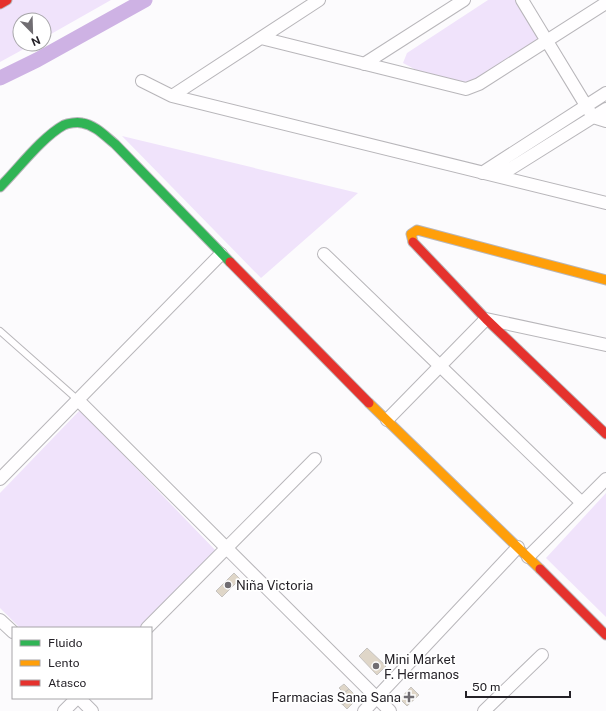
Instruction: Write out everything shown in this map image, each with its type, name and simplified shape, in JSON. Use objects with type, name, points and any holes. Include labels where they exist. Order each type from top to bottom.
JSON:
[{"type":"street","points":[[0,4],[6,0]]},
{"type":"street","points":[[172,96],[319,0]]},
{"type":"street","points":[[364,64],[464,0]]},
{"type":"street","points":[[522,0],[593,117],[606,121]]},
{"type":"street","points":[[261,38],[466,89],[479,84],[606,3]]},
{"type":"street","points":[[142,81],[172,96],[606,203]]},
{"type":"street","points":[[482,173],[606,93]]},
{"type":"street","points":[[499,176],[606,109]]},
{"type":"street","points":[[0,187],[58,127],[72,122],[84,123],[100,132],[115,144],[221,254],[387,420],[606,635]]},
{"type":"street","points":[[606,280],[417,230],[412,232],[411,236],[414,244],[486,319],[606,434]]},
{"type":"street","points":[[0,479],[221,254]]},
{"type":"street","points":[[324,254],[441,365],[582,503]]},
{"type":"street","points":[[387,420],[486,319]]},
{"type":"street","points":[[486,319],[606,345]]},
{"type":"street","points":[[78,400],[390,711]]},
{"type":"street","points":[[148,627],[315,459]]},
{"type":"street","points":[[528,557],[606,478]]},
{"type":"street","points":[[364,711],[378,698],[518,547]]},
{"type":"street","points":[[0,620],[12,631]]},
{"type":"street","points":[[484,711],[542,655]]},
{"type":"street","points":[[64,711],[77,699]]},
{"type":"street","points":[[79,699],[92,711]]},
{"type":"lane","points":[[0,330],[78,400]]},
{"type":"shaded area","points":[[0,0],[111,0],[52,33],[52,12],[12,12],[12,52],[18,52],[0,62]]},
{"type":"shaded area","points":[[488,0],[519,0],[543,37],[475,85],[420,72],[403,63],[407,53]]},
{"type":"shaded area","points":[[122,136],[358,193],[261,278]]},
{"type":"shaded area","points":[[80,410],[220,555],[146,627],[19,627],[0,608],[0,493]]},
{"type":"shaded area","points":[[606,493],[606,617],[546,558]]},
{"type":"building","name":"Niña Victoria","points":[[234,573],[240,579],[222,597],[216,591]]},
{"type":"building","points":[[367,648],[386,666],[377,675],[359,656]]},
{"type":"building","points":[[344,684],[349,689],[344,693],[339,688]]},
{"type":"building","name":"Farmacias Sana Sana","points":[[411,687],[419,695],[407,706],[400,699]]},
{"type":"building","points":[[349,689],[354,694],[343,705],[337,700]]},
{"type":"building","points":[[354,694],[358,698],[347,709],[343,705]]},
{"type":"waterway","points":[[0,78],[37,60],[145,0]]},
{"type":"traffic: fast","points":[[0,187],[39,145],[56,130],[70,123],[87,124],[100,131],[115,144],[230,262]]},
{"type":"traffic: slow","points":[[413,242],[411,234],[417,230],[606,280]]},
{"type":"traffic: slow","points":[[369,403],[540,569]]},
{"type":"traffic: jam","points":[[0,4],[7,0]]},
{"type":"traffic: jam","points":[[413,242],[486,319],[606,434]]},
{"type":"traffic: jam","points":[[230,262],[369,403]]},
{"type":"traffic: jam","points":[[540,569],[606,635]]},
{"type":"place","name":"Niña Victoria","points":[[228,585]]},
{"type":"place","name":"Mini Market F. Hermanos","points":[[376,666]]},
{"type":"place","name":"Farmacias Sana Sana","points":[[409,697]]}]
